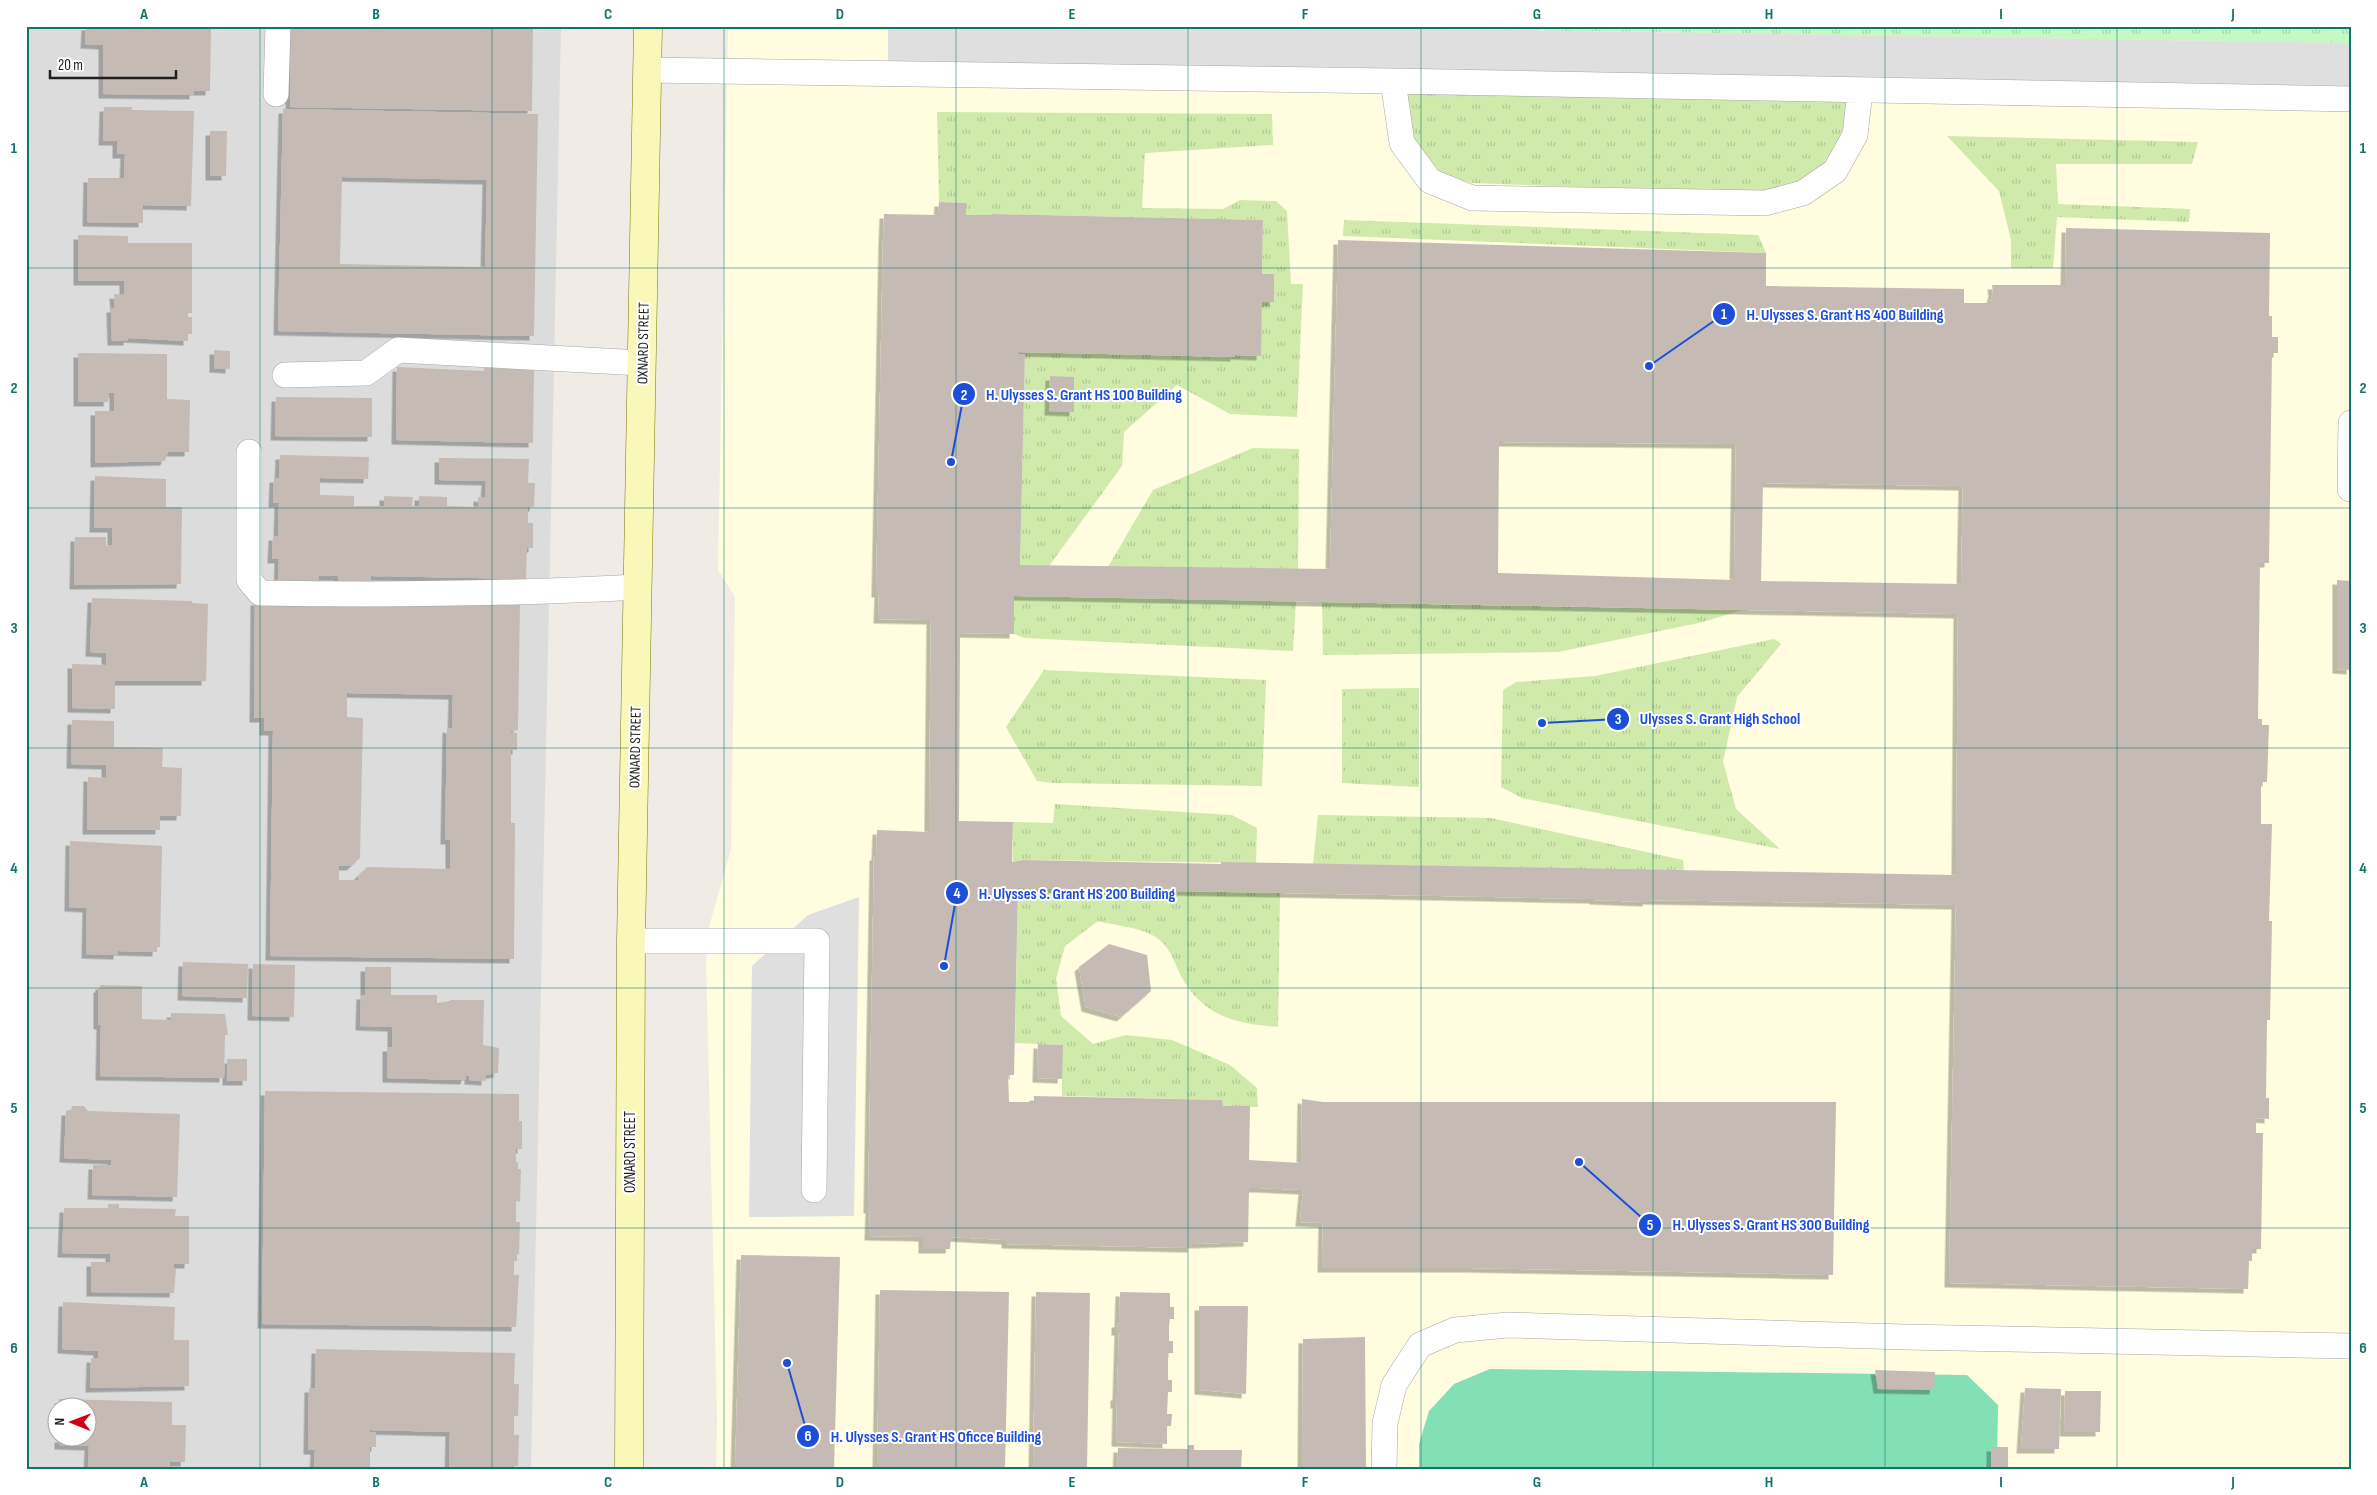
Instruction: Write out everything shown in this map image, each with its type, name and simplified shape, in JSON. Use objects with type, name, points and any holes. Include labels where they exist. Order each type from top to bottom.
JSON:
[{"type":"main road","name":"OXNARD STREET","points":[[629,1469],[631,940],[648,26]]},
{"type":"lane","points":[[276,94],[278,26]]},
{"type":"lane","points":[[648,70],[1393,80],[1860,91],[2351,99]]},
{"type":"lane","points":[[1393,80],[1402,143],[1430,181],[1472,198],[1765,203],[1803,193],[1835,172],[1855,134],[1860,91]]},
{"type":"lane","points":[[285,375],[366,373],[398,350],[642,363]]},
{"type":"lane","points":[[2350,489],[2351,423]]},
{"type":"lane","points":[[249,452],[249,580],[260,592],[353,594],[638,588]]},
{"type":"lane","points":[[631,940],[817,941],[814,1190]]},
{"type":"lane","points":[[1384,1469],[1385,1423],[1394,1385],[1420,1345],[1455,1330],[1508,1325],[1904,1337],[2351,1346]]},
{"type":"shaded area","points":[[26,26],[561,26],[531,1469],[26,1469]]},
{"type":"shaded area","points":[[728,26],[1259,26],[2351,43],[2351,1469],[716,1469],[717,1416],[706,961],[709,927],[731,849],[735,597],[718,570]]},
{"type":"shaded area","points":[[888,26],[1259,26],[2351,43],[2351,106],[888,82]]},
{"type":"shaded area","points":[[859,897],[854,1216],[749,1217],[752,966],[808,915]]},
{"type":"green space","points":[[1259,26],[2351,26],[2351,43]]},
{"type":"green space","points":[[1405,90],[1848,98],[1840,138],[1829,159],[1821,169],[1794,187],[1763,194],[1472,183],[1440,174],[1415,141]]},
{"type":"green space","points":[[937,112],[1272,114],[1273,145],[1145,153],[1142,208],[1223,209],[1240,200],[1276,201],[1287,211],[1291,284],[1303,284],[1297,417],[1230,414],[1177,385],[1124,432],[1122,466],[1049,566],[1020,565],[1025,354],[1019,354],[1019,352],[1260,356],[1262,302],[1274,302],[1274,274],[1262,274],[1263,220],[966,215],[966,203],[939,202]]},
{"type":"green space","points":[[1947,136],[2198,142],[2192,164],[2056,164],[2058,204],[2190,209],[2189,222],[2057,217],[2053,268],[2011,268],[2011,240],[1999,191]]},
{"type":"green space","points":[[1344,220],[1758,235],[1766,253],[1343,236]]},
{"type":"green space","points":[[1253,448],[1299,449],[1298,569],[1108,567],[1153,490]]},
{"type":"green space","points":[[1014,596],[1296,601],[1293,651],[1024,638],[1014,634]]},
{"type":"green space","points":[[1322,602],[1742,610],[1703,622],[1558,652],[1323,655]]},
{"type":"green space","points":[[1774,639],[1781,644],[1737,697],[1723,762],[1736,809],[1780,849],[1522,798],[1501,787],[1503,690],[1516,682],[1595,676]]},
{"type":"green space","points":[[1044,670],[1266,680],[1262,786],[1052,783],[1037,781],[1006,727]]},
{"type":"green space","points":[[1419,688],[1419,787],[1342,783],[1342,689]]},
{"type":"green space","points":[[1055,804],[1232,815],[1257,828],[1256,863],[1023,860],[1013,862],[1013,822],[1053,823]]},
{"type":"green space","points":[[1318,815],[1491,818],[1683,860],[1684,871],[1313,864]]},
{"type":"green space","points":[[1018,888],[1280,893],[1278,1027],[1238,1021],[1214,1012],[1194,995],[1185,983],[1172,956],[1163,943],[1150,934],[1124,926],[1098,921],[1065,946],[1056,979],[1061,1016],[1093,1044],[1126,1035],[1172,1040],[1230,1065],[1257,1088],[1258,1107],[1223,1106],[1221,1100],[1062,1096],[1062,1045],[1015,1043]]},
{"type":"green space","points":[[1490,1369],[1967,1375],[1998,1405],[1997,1469],[1419,1469],[1419,1444],[1429,1411],[1454,1384]]},
{"type":"building","points":[[86,26],[211,26],[210,91],[194,91],[194,95],[103,94],[103,45],[85,44]]},
{"type":"building","points":[[291,26],[533,26],[532,111],[290,107]]},
{"type":"building","points":[[104,107],[132,107],[132,110],[194,111],[191,206],[143,205],[143,223],[87,222],[88,178],[124,178],[125,154],[117,154],[117,141],[103,141]]},
{"type":"building","points":[[283,109],[538,114],[534,336],[278,331]],"holes":[[[342,177],[487,180],[485,267],[340,264]]]},
{"type":"building","points":[[210,131],[227,131],[226,176],[210,176]]},
{"type":"building","points":[[939,202],[966,203],[966,215],[1263,220],[1262,274],[1274,274],[1274,302],[1262,302],[1261,356],[1019,352],[1019,354],[1025,354],[1020,565],[1330,569],[1338,240],[1766,253],[1766,286],[1964,289],[1964,303],[1990,303],[1993,292],[1992,285],[2065,285],[2066,228],[2270,233],[2269,316],[2272,316],[2272,337],[2278,337],[2278,353],[2272,353],[2269,563],[2260,563],[2258,719],[2262,719],[2262,725],[2269,725],[2267,782],[2261,782],[2261,824],[2272,824],[2269,921],[2272,921],[2270,1020],[2267,1020],[2266,1098],[2269,1098],[2269,1119],[2256,1118],[2256,1133],[2263,1133],[2261,1249],[2252,1249],[2252,1261],[2249,1261],[2248,1289],[1949,1283],[1956,905],[1647,900],[1647,902],[1594,899],[1018,888],[1014,1075],[1008,1075],[1009,1102],[1034,1102],[1034,1096],[1222,1100],[1223,1106],[1250,1106],[1249,1160],[1301,1163],[1302,1099],[1323,1102],[1836,1102],[1833,1275],[1470,1268],[1322,1268],[1323,1223],[1300,1222],[1303,1190],[1260,1188],[1249,1188],[1248,1242],[1192,1244],[1192,1248],[1006,1244],[1006,1240],[951,1237],[950,1249],[923,1249],[923,1237],[869,1236],[874,856],[876,856],[877,830],[929,832],[931,620],[878,619],[879,593],[876,593],[884,214],[938,215]],"holes":[[[1499,442],[1736,444],[1734,580],[1498,573]],[[1763,483],[1963,486],[1961,584],[1761,581]],[[1014,596],[1958,614],[1956,875],[1221,862],[1221,864],[1023,860],[1012,862],[1013,822],[959,821],[960,633],[1014,634]]]},
{"type":"building","points":[[78,235],[128,236],[128,243],[192,243],[192,313],[188,313],[188,317],[192,317],[192,334],[188,334],[188,341],[128,338],[128,341],[112,341],[111,308],[115,308],[114,294],[124,295],[124,281],[78,281]]},
{"type":"building","points":[[214,350],[230,351],[230,369],[214,368]]},
{"type":"building","points":[[78,353],[167,354],[167,399],[190,400],[189,452],[168,452],[165,461],[95,463],[95,411],[114,411],[114,393],[109,393],[108,402],[78,402]]},
{"type":"building","points":[[397,367],[484,371],[484,368],[534,369],[533,443],[396,440]]},
{"type":"building","points":[[1050,376],[1074,377],[1074,412],[1049,411]]},
{"type":"building","points":[[276,397],[372,398],[372,437],[275,436]]},
{"type":"building","points":[[280,455],[369,457],[368,479],[320,478],[320,495],[354,496],[354,506],[384,506],[384,496],[413,497],[412,506],[419,506],[419,496],[447,497],[447,506],[478,507],[478,497],[485,498],[486,481],[439,480],[439,458],[529,459],[528,483],[535,483],[534,507],[528,507],[528,523],[533,523],[533,548],[527,548],[526,579],[371,576],[371,585],[338,585],[338,576],[319,576],[319,585],[278,585],[279,559],[272,559],[273,536],[278,536],[279,503],[273,503],[274,478],[279,478]]},
{"type":"building","points":[[95,476],[166,479],[166,507],[182,507],[181,584],[74,585],[75,537],[106,537],[106,546],[112,545],[112,528],[94,528]]},
{"type":"building","points":[[2337,580],[2351,581],[2351,670],[2337,669]]},
{"type":"building","points":[[92,598],[192,601],[192,603],[208,604],[206,681],[115,681],[115,709],[72,708],[72,664],[106,665],[106,653],[90,652]]},
{"type":"building","points":[[255,601],[520,604],[518,730],[511,731],[517,733],[517,750],[511,750],[511,823],[515,823],[514,959],[270,956],[273,731],[264,731],[264,718],[254,718]],"holes":[[[347,693],[453,695],[452,729],[447,728],[445,840],[450,840],[450,869],[367,867],[358,876],[358,880],[339,880],[339,866],[351,866],[360,858],[363,718],[347,717]]]},
{"type":"building","points":[[72,720],[114,721],[114,747],[163,748],[162,767],[182,768],[181,816],[160,816],[160,830],[87,830],[88,777],[106,778],[106,765],[71,764]]},
{"type":"building","points":[[70,841],[162,846],[160,947],[157,947],[157,952],[118,951],[118,955],[86,954],[87,908],[69,907]]},
{"type":"building","points":[[1109,944],[1147,955],[1151,991],[1121,1017],[1086,1007],[1079,967]]},
{"type":"building","points":[[183,962],[248,964],[247,998],[182,996]]},
{"type":"building","points":[[253,964],[295,965],[294,1017],[252,1016]]},
{"type":"building","points":[[365,967],[391,967],[391,995],[437,995],[437,1003],[450,1000],[484,1000],[483,1045],[499,1048],[498,1073],[486,1075],[486,1081],[469,1080],[469,1076],[466,1076],[465,1080],[387,1078],[387,1047],[392,1047],[392,1027],[360,1026],[361,995],[365,995]]},
{"type":"building","points":[[100,985],[142,986],[142,1019],[171,1020],[171,1013],[225,1014],[228,1035],[225,1035],[224,1078],[100,1076],[101,1025],[98,1025],[98,988],[100,988]]},
{"type":"building","points":[[1038,1044],[1063,1045],[1062,1079],[1037,1078]]},
{"type":"building","points":[[227,1059],[247,1059],[247,1081],[227,1081]]},
{"type":"building","points":[[265,1091],[519,1094],[519,1121],[522,1121],[522,1149],[516,1149],[516,1162],[518,1162],[518,1169],[521,1169],[520,1202],[516,1201],[516,1222],[520,1222],[519,1254],[517,1254],[517,1261],[514,1261],[514,1275],[519,1275],[516,1327],[262,1324]]},
{"type":"building","points":[[72,1106],[84,1106],[88,1111],[180,1114],[177,1197],[92,1195],[93,1165],[111,1165],[112,1160],[64,1158],[66,1111],[71,1111]]},
{"type":"building","points":[[108,1204],[119,1204],[119,1208],[176,1209],[175,1216],[189,1216],[189,1264],[174,1264],[174,1269],[176,1269],[174,1293],[91,1292],[91,1262],[110,1262],[110,1254],[62,1253],[64,1208],[108,1208]]},
{"type":"building","points":[[741,1255],[840,1257],[834,1469],[735,1469]]},
{"type":"building","points":[[880,1290],[1009,1292],[1005,1469],[877,1469]]},
{"type":"building","points":[[1036,1292],[1090,1293],[1087,1469],[1033,1469]]},
{"type":"building","points":[[1120,1292],[1170,1293],[1170,1307],[1174,1307],[1174,1319],[1169,1319],[1169,1341],[1173,1341],[1173,1353],[1168,1353],[1168,1380],[1172,1380],[1172,1392],[1168,1392],[1167,1414],[1172,1414],[1171,1426],[1167,1426],[1167,1444],[1116,1442],[1117,1404],[1115,1404],[1115,1396],[1117,1396],[1119,1331],[1116,1331],[1116,1323],[1119,1323]]},
{"type":"building","points":[[63,1302],[175,1307],[174,1340],[189,1340],[189,1386],[90,1388],[91,1358],[98,1358],[98,1351],[62,1349]]},
{"type":"building","points":[[1199,1306],[1248,1306],[1246,1394],[1199,1390]]},
{"type":"building","points":[[1365,1337],[1366,1469],[1302,1469],[1303,1339]]},
{"type":"building","points":[[316,1349],[515,1353],[514,1384],[519,1384],[518,1416],[514,1416],[514,1435],[519,1435],[518,1466],[512,1466],[512,1469],[449,1469],[450,1432],[370,1430],[370,1432],[376,1432],[376,1447],[370,1447],[370,1469],[314,1469],[315,1450],[308,1450],[309,1388],[315,1388]]},
{"type":"building","points":[[1875,1370],[1935,1372],[1934,1390],[1878,1389]]},
{"type":"building","points":[[2025,1388],[2061,1389],[2059,1449],[2021,1449]]},
{"type":"building","points":[[2065,1391],[2101,1391],[2100,1432],[2064,1432]]},
{"type":"building","points":[[98,1400],[172,1402],[172,1425],[186,1425],[185,1462],[170,1462],[170,1469],[88,1469],[89,1448],[98,1448]]},
{"type":"building","points":[[1188,1445],[1194,1445],[1194,1450],[1242,1450],[1241,1469],[1117,1469],[1118,1448],[1188,1449]]},
{"type":"building","points":[[1991,1447],[2008,1447],[2008,1469],[1991,1469]]},
{"type":"place","name":"H. Ulysses S. Grant HS 400 Building","points":[[1649,366]]},
{"type":"place","name":"H. Ulysses S. Grant HS 100 Building","points":[[951,462]]},
{"type":"place","name":"Ulysses S. Grant High School","points":[[1542,723]]},
{"type":"place","name":"H. Ulysses S. Grant HS 200 Building","points":[[944,966]]},
{"type":"place","name":"H. Ulysses S. Grant HS 300 Building","points":[[1579,1162]]},
{"type":"place","name":"H. Ulysses S. Grant HS Oficce Building","points":[[787,1363]]}]
